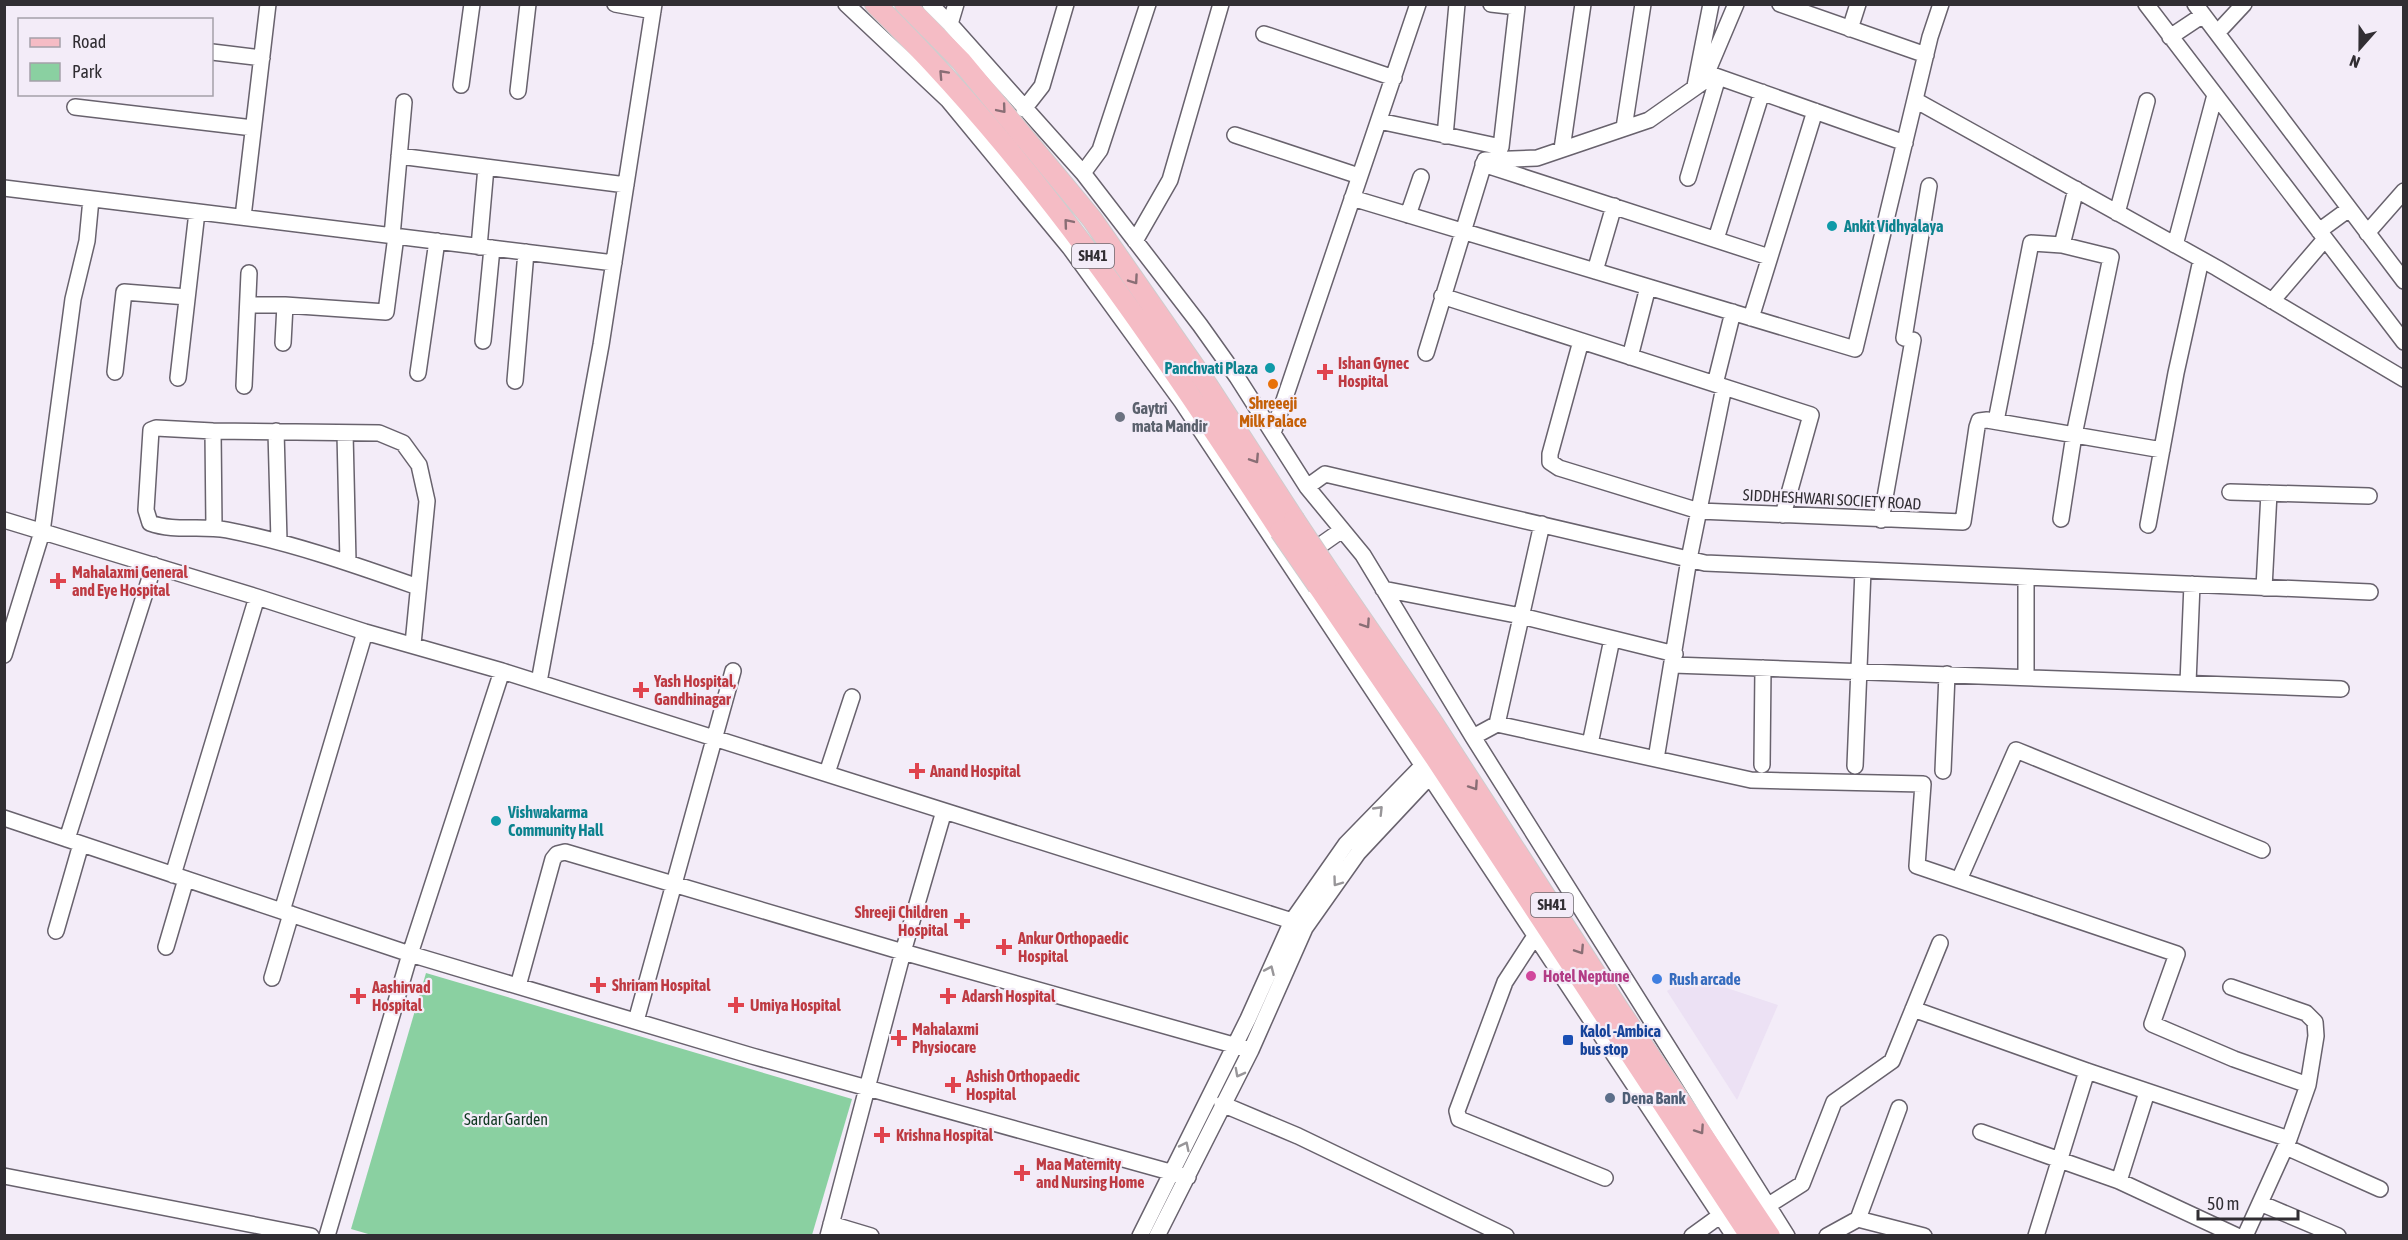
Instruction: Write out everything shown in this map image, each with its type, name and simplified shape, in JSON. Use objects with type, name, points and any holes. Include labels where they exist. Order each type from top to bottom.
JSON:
[{"type":"main road","name":"SH41","points":[[875,4],[960,93],[1080,238],[1192,397],[1287,525],[1325,581],[1434,756],[1750,1236]]},
{"type":"main road","name":"SH41","points":[[905,4],[961,61],[1092,219],[1208,386],[1287,525]]},
{"type":"main road","name":"SH41","points":[[1325,581],[1431,720],[1616,1005],[1770,1236]]},
{"type":"street","points":[[243,217],[268,4]]},
{"type":"street","points":[[461,85],[472,4]]},
{"type":"street","points":[[518,92],[528,4]]},
{"type":"street","points":[[539,682],[601,345],[654,8],[615,4]]},
{"type":"street","points":[[846,4],[948,100],[1070,248],[1182,402],[1428,770],[1734,1236]]},
{"type":"street","points":[[930,4],[1083,173],[1237,377],[1307,487],[1363,555],[1473,737],[1787,1236]]},
{"type":"street","points":[[950,24],[956,4]]},
{"type":"street","points":[[1024,109],[1042,86],[1066,4]]},
{"type":"street","points":[[1083,173],[1100,150],[1148,4]]},
{"type":"street","points":[[1135,241],[1156,209],[1170,180],[1221,4]]},
{"type":"street","points":[[1273,433],[1418,4]]},
{"type":"street","points":[[1445,136],[1457,4]]},
{"type":"street","points":[[1379,121],[1501,147],[1517,7],[1491,4]]},
{"type":"street","points":[[1562,149],[1583,4]]},
{"type":"street","points":[[1624,129],[1643,4]]},
{"type":"street","points":[[1694,89],[1711,4]]},
{"type":"street","points":[[1688,178],[1713,75],[1736,4]]},
{"type":"street","points":[[1780,4],[1926,55]]},
{"type":"street","points":[[1850,29],[1858,4]]},
{"type":"street","points":[[1352,198],[1855,349],[1926,55],[1941,4]]},
{"type":"street","points":[[2146,4],[2403,342]]},
{"type":"street","points":[[2217,33],[2244,4]]},
{"type":"street","points":[[2170,37],[2199,10],[2403,281]]},
{"type":"street","points":[[1264,34],[1394,78]]},
{"type":"street","points":[[213,52],[262,58]]},
{"type":"street","points":[[1426,352],[1461,231],[1485,160],[1537,158],[1649,120],[1713,75]]},
{"type":"street","points":[[1713,75],[1905,143]]},
{"type":"street","points":[[1716,239],[1762,92]]},
{"type":"street","points":[[2175,245],[2215,95]]},
{"type":"street","points":[[1915,100],[2175,245],[2403,379]]},
{"type":"street","points":[[2117,213],[2147,101]]},
{"type":"street","points":[[249,305],[285,305],[386,312],[404,102]]},
{"type":"street","points":[[75,107],[253,128]]},
{"type":"street","points":[[1751,318],[1815,111]]},
{"type":"street","points":[[1235,135],[1359,176]]},
{"type":"street","points":[[399,156],[626,185]]},
{"type":"street","points":[[1483,164],[1769,257]]},
{"type":"street","points":[[483,341],[486,167]]},
{"type":"street","points":[[1408,216],[1421,177]]},
{"type":"street","points":[[1881,520],[1912,340],[1904,338],[1929,186]]},
{"type":"street","points":[[4,188],[614,263]]},
{"type":"street","points":[[2062,245],[2076,189]]},
{"type":"street","points":[[2367,233],[2403,191]]},
{"type":"street","points":[[4,655],[42,532],[73,299],[87,241],[91,199]]},
{"type":"street","points":[[1595,271],[1614,206]]},
{"type":"street","points":[[2272,301],[2322,235],[2349,209]]},
{"type":"street","points":[[178,378],[196,212]]},
{"type":"street","points":[[418,373],[437,241]]},
{"type":"street","points":[[2061,519],[2074,435],[2111,257],[2062,245],[2031,243],[1996,421],[2074,435],[2162,450]]},
{"type":"street","points":[[514,381],[526,252]]},
{"type":"street","points":[[2148,525],[2201,260]]},
{"type":"street","points":[[244,386],[249,273]]},
{"type":"street","points":[[1630,357],[1648,287]]},
{"type":"street","points":[[115,372],[124,292],[187,297]]},
{"type":"street","points":[[1442,296],[1812,415],[1783,515]]},
{"type":"street","points":[[283,343],[285,305]]},
{"type":"street","points":[[1656,759],[1733,312]]},
{"type":"street","name":"SIDDHESHWARI SOCIETY ROAD","points":[[1581,341],[1550,454],[1550,462],[1559,468],[1699,511],[1963,522],[1977,427],[1979,421],[1996,421]]},
{"type":"street","points":[[413,644],[427,501],[419,465],[403,443],[379,433],[156,428],[152,430],[146,510],[150,523],[164,527],[214,527],[279,540],[418,587]]},
{"type":"street","points":[[213,431],[214,527]]},
{"type":"street","points":[[276,431],[279,540]]},
{"type":"street","points":[[345,433],[348,562]]},
{"type":"street","points":[[1307,487],[1325,474],[1705,563],[2370,592]]},
{"type":"street","points":[[2230,492],[2369,496]]},
{"type":"street","points":[[2264,588],[2269,493]]},
{"type":"street","points":[[4,520],[365,632],[539,682],[1298,924]]},
{"type":"street","points":[[1497,724],[1542,524]]},
{"type":"street","points":[[1291,566],[1342,530]]},
{"type":"street","points":[[56,931],[74,842],[154,566]]},
{"type":"street","points":[[1855,766],[1863,570]]},
{"type":"street","points":[[2026,577],[2026,677]]},
{"type":"street","points":[[2188,683],[2192,584]]},
{"type":"street","points":[[1383,589],[1521,616],[1612,639],[1674,659],[1763,668],[2341,689]]},
{"type":"street","points":[[166,947],[180,877],[257,597]]},
{"type":"street","points":[[272,978],[287,913],[365,632]]},
{"type":"street","points":[[1590,744],[1612,639]]},
{"type":"street","points":[[1762,765],[1763,668]]},
{"type":"street","points":[[327,1236],[410,954],[502,671]]},
{"type":"street","points":[[636,1021],[733,671]]},
{"type":"street","points":[[1943,771],[1947,674]]},
{"type":"street","points":[[827,773],[852,697]]},
{"type":"street","points":[[1473,737],[1497,724],[1751,780],[1923,784],[1917,866],[2177,954],[2152,1024],[2234,1059],[2308,1085]]},
{"type":"street","points":[[1959,880],[2016,750],[2262,850]]},
{"type":"street","points":[[1140,1236],[1235,1044],[1298,924],[1428,770]]},
{"type":"street","points":[[871,1236],[829,1230],[903,951],[944,811]]},
{"type":"street","points":[[4,818],[410,954],[636,1021],[1188,1178]]},
{"type":"street","points":[[518,986],[553,860],[557,854],[565,852],[1251,1050]]},
{"type":"street","points":[[1157,1236],[1251,1050],[1298,924]]},
{"type":"street","points":[[1535,936],[1505,982],[1457,1116],[1459,1119],[1605,1178]]},
{"type":"street","points":[[1767,1206],[1802,1184],[1834,1102],[1892,1061],[1940,943]]},
{"type":"street","points":[[2231,987],[2306,1013],[2315,1022],[2316,1036],[2308,1085],[2288,1143],[2245,1236]]},
{"type":"street","points":[[1913,1009],[2288,1143],[2380,1189]]},
{"type":"street","points":[[2036,1236],[2087,1071]]},
{"type":"street","points":[[2119,1181],[2146,1092]]},
{"type":"street","points":[[1222,1104],[1298,1136],[1505,1235]]},
{"type":"street","points":[[1827,1236],[1858,1219],[1899,1108]]},
{"type":"street","points":[[1981,1132],[2119,1181],[2237,1236]]},
{"type":"street","points":[[4,1176],[311,1236]]},
{"type":"street","points":[[2260,1203],[2338,1236]]},
{"type":"street","points":[[1692,1236],[1720,1215]]},
{"type":"street","points":[[1858,1219],[1924,1236]]},
{"type":"shaded area","points":[[1691,976],[1778,1005],[1737,1100],[1667,991]]},
{"type":"green space","name":"Sardar Garden","points":[[426,973],[852,1099],[812,1235],[375,1236],[351,1229]]},
{"type":"place","name":"Ankit Vidhyalaya","points":[[1832,226]]},
{"type":"place","name":"Panchvati Plaza","points":[[1270,368]]},
{"type":"place","name":"Ishan Gynec Hospital","points":[[1325,372]]},
{"type":"place","name":"Shreeeji Milk Palace","points":[[1273,384]]},
{"type":"place","name":"Gaytri mata Mandir","points":[[1120,417]]},
{"type":"place","name":"Mahalaxmi General and Eye Hospital","points":[[58,581]]},
{"type":"place","name":"Yash Hospital, Gandhinagar","points":[[641,690]]},
{"type":"place","name":"Anand Hospital","points":[[917,771]]},
{"type":"place","name":"Vishwakarma Community Hall","points":[[496,821]]},
{"type":"place","name":"Shreeji Children Hospital","points":[[962,921]]},
{"type":"place","name":"Ankur Orthopaedic Hospital","points":[[1004,947]]},
{"type":"place","name":"Hotel Neptune","points":[[1531,976]]},
{"type":"place","name":"Rush arcade","points":[[1657,979]]},
{"type":"place","name":"Shriram Hospital","points":[[598,985]]},
{"type":"place","name":"Aashirvad Hospital","points":[[358,996]]},
{"type":"place","name":"Adarsh Hospital","points":[[948,996]]},
{"type":"place","name":"Umiya Hospital","points":[[736,1005]]},
{"type":"place","name":"Mahalaxmi Physiocare","points":[[899,1038]]},
{"type":"place","name":"Kalol -Ambica bus stop","points":[[1568,1040]]},
{"type":"place","name":"Ashish Orthopaedic Hospital","points":[[953,1085]]},
{"type":"place","name":"Dena Bank","points":[[1610,1098]]},
{"type":"place","name":"Krishna Hospital","points":[[882,1135]]},
{"type":"place","name":"Maa Maternity and Nursing Home","points":[[1022,1173]]}]
